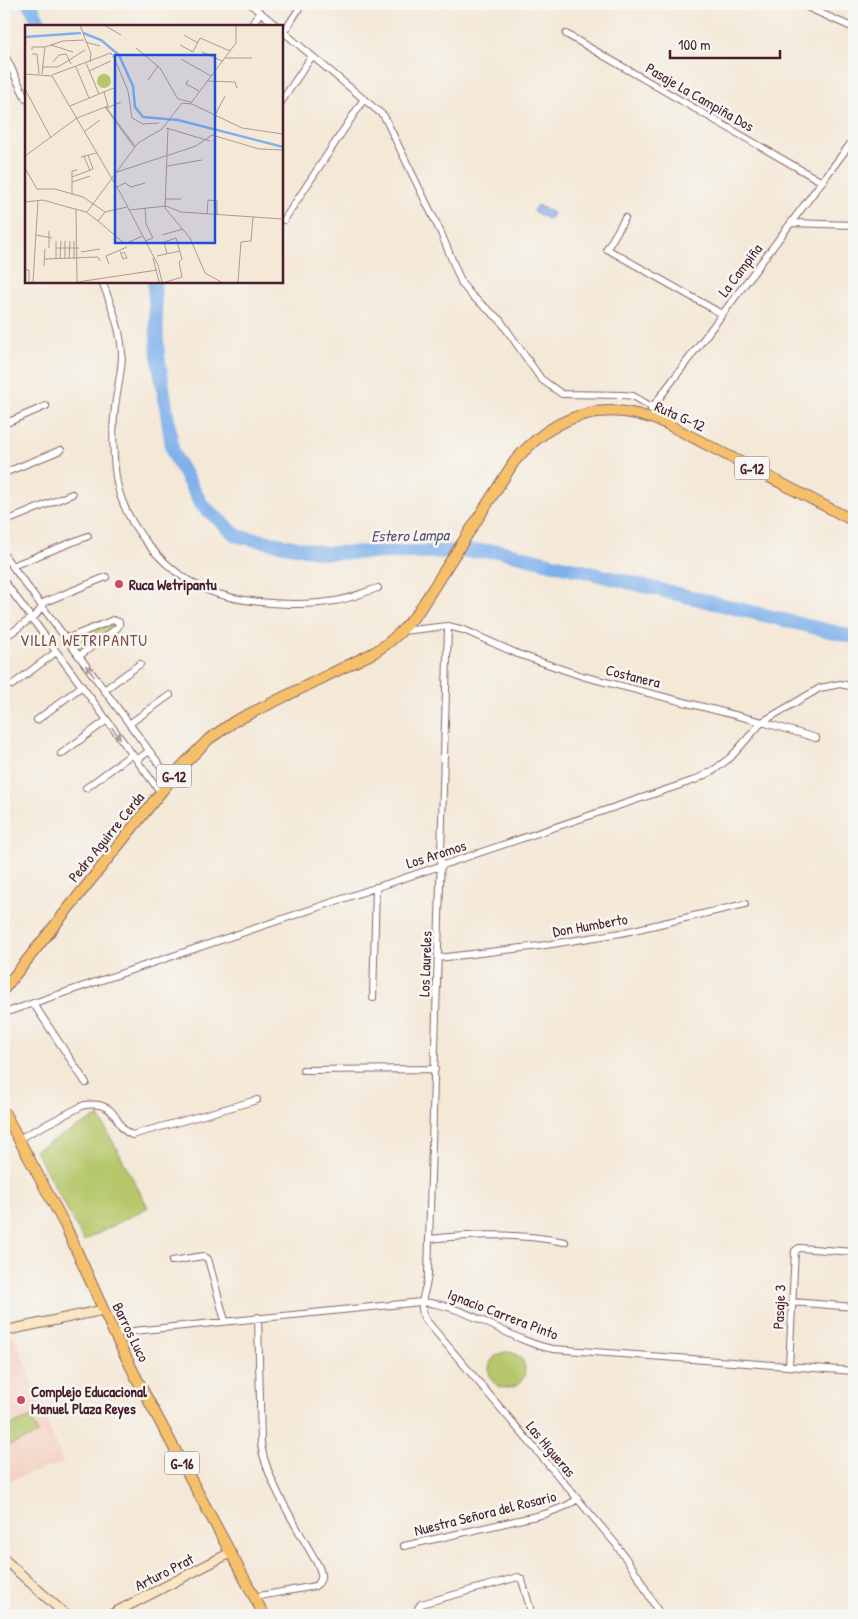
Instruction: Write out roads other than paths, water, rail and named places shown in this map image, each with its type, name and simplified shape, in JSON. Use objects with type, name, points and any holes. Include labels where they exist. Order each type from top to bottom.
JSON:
[{"type":"main road","name":"Ruta G-12","points":[[402,631],[418,612],[492,495],[524,450],[539,436],[562,421],[581,414],[607,411],[650,412],[668,424],[853,518]]},
{"type":"main road","name":"Pedro Aguirre Cerda","points":[[4,989],[196,751],[225,728],[375,652],[402,631]]},
{"type":"main road","name":"Barros Luco","points":[[4,1112],[65,1226],[114,1332],[264,1615]]},
{"type":"street","points":[[250,4],[276,25]]},
{"type":"street","points":[[302,4],[283,31],[384,116],[441,233],[462,284],[472,296],[500,320],[541,379],[562,394],[633,396],[650,412]]},
{"type":"street","points":[[800,4],[854,28]]},
{"type":"street","points":[[252,25],[260,12]]},
{"type":"street","name":"Pasaje La Campiña Dos","points":[[566,34],[822,182]]},
{"type":"street","points":[[4,53],[25,96]]},
{"type":"street","points":[[282,101],[312,56]]},
{"type":"street","points":[[284,220],[364,99]]},
{"type":"street","name":"La Campiña","points":[[650,412],[854,139]]},
{"type":"street","points":[[625,218],[607,249],[722,314]]},
{"type":"street","points":[[791,223],[854,225]]},
{"type":"street","points":[[102,282],[113,309],[121,342],[122,356],[115,410],[117,483],[127,513],[146,541],[170,568],[207,590],[238,598],[280,604],[334,601],[378,588]]},
{"type":"street","points":[[4,424],[46,406]]},
{"type":"street","points":[[4,473],[61,450]]},
{"type":"street","points":[[4,522],[72,494]]},
{"type":"street","points":[[12,566],[88,536]]},
{"type":"street","points":[[4,555],[171,780]]},
{"type":"street","points":[[4,638],[38,613],[41,605],[106,577]]},
{"type":"street","points":[[4,583],[161,792]]},
{"type":"street","points":[[37,626],[41,619],[50,617]]},
{"type":"street","points":[[66,639],[113,620],[119,622],[117,628],[79,656]]},
{"type":"street","points":[[402,631],[448,626]]},
{"type":"street","name":"Costanera","points":[[448,626],[464,630],[518,654],[582,676],[762,722],[816,738]]},
{"type":"street","name":"Los Laureles","points":[[421,1302],[427,1283],[430,1239],[448,626]]},
{"type":"street","points":[[12,685],[56,652]]},
{"type":"street","points":[[104,690],[140,664]]},
{"type":"street","name":"Los Aromos","points":[[4,1013],[695,780],[728,760],[762,722],[820,688],[840,684],[854,687]]},
{"type":"street","points":[[37,720],[82,686]]},
{"type":"street","points":[[129,724],[170,695]]},
{"type":"street","points":[[61,754],[107,720]]},
{"type":"street","points":[[137,760],[149,751]]},
{"type":"street","points":[[86,788],[132,754]]},
{"type":"street","points":[[373,998],[376,887]]},
{"type":"street","name":"Don Humberto","points":[[438,958],[539,946],[621,933],[745,904]]},
{"type":"street","points":[[33,1004],[86,1083]]},
{"type":"street","points":[[303,1070],[435,1069]]},
{"type":"street","points":[[18,1139],[84,1106],[95,1105],[108,1108],[116,1116],[126,1132],[132,1135],[257,1100]]},
{"type":"street","points":[[430,1239],[483,1234],[542,1237],[565,1242]]},
{"type":"street","name":"Pasaje 3","points":[[789,1366],[796,1249],[854,1252]]},
{"type":"street","points":[[172,1261],[203,1256],[208,1259],[225,1321]]},
{"type":"street","name":"Ignacio Carrera Pinto","points":[[114,1332],[421,1302],[450,1308],[531,1343],[553,1350],[854,1371]]},
{"type":"street","name":"Las Higueras","points":[[421,1302],[425,1318],[575,1501],[605,1531],[628,1562],[660,1615]]},
{"type":"street","points":[[792,1302],[854,1308]]},
{"type":"street","points":[[4,1331],[103,1310]]},
{"type":"street","points":[[254,1597],[316,1586],[322,1578],[319,1567],[280,1494],[263,1456],[258,1317]]},
{"type":"street","name":"Nuestra Señora del Rosario","points":[[404,1546],[545,1514],[575,1501]]},
{"type":"street","name":"Arturo Prat","points":[[110,1615],[230,1553]]},
{"type":"street","points":[[4,1559],[66,1615]]},
{"type":"street","points":[[419,1615],[418,1608],[421,1604],[518,1576],[522,1580],[530,1615]]},
{"type":"water","points":[[537,205],[553,213],[549,220],[533,211]]},
{"type":"waterway","name":"Estero Lampa","points":[[30,4],[40,25]]},
{"type":"waterway","name":"Estero Lampa","points":[[154,282],[158,355],[173,453],[202,505],[237,536],[325,553],[500,551],[854,637]]},
{"type":"place","name":"Ruca Wetripantu","points":[[119,584]]},
{"type":"place","name":"Complejo Educacional Manuel Plaza Reyes","points":[[21,1400]]},
{"type":"district","name":"VILLA WETRIPANTU","points":[[84,640]]}]
